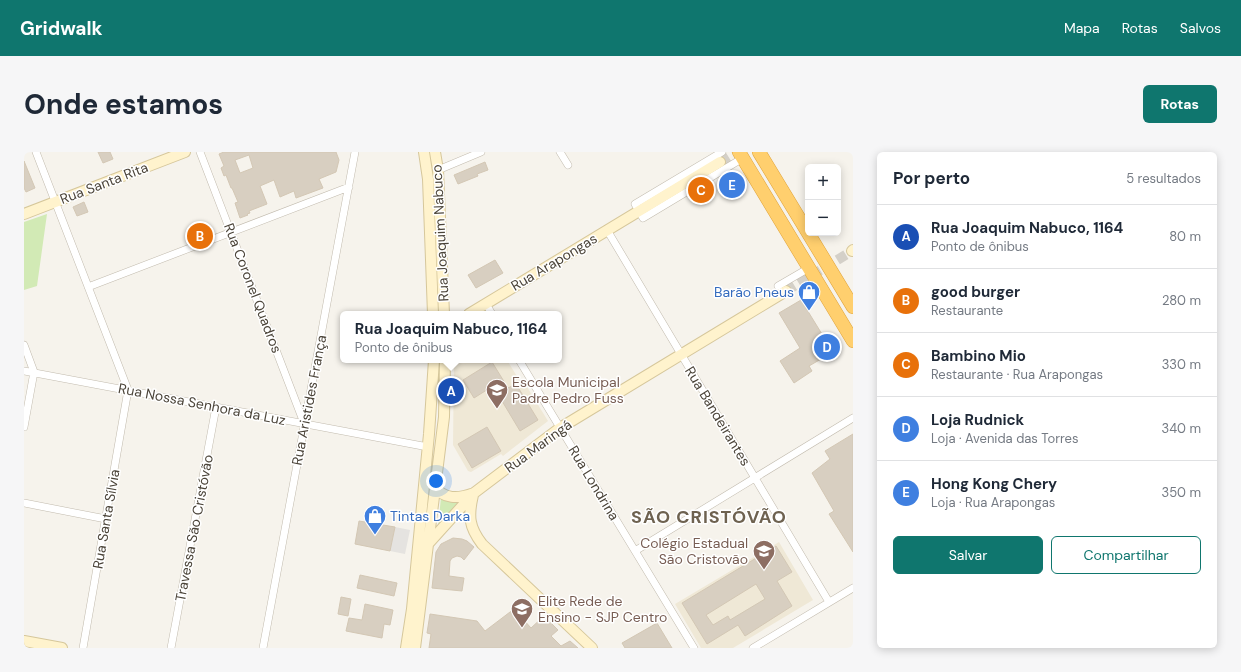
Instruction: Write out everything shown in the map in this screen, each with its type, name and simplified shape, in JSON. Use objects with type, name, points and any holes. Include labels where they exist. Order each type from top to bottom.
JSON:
[{"type":"highway","points":[[759,152],[853,308]]},
{"type":"highway","points":[[741,155],[853,340]]},
{"type":"main road","name":"Rua Santa Rita","points":[[24,214],[185,152]]},
{"type":"main road","name":"Rua Joaquim Nabuco","points":[[424,152],[428,179],[433,311]]},
{"type":"main road","name":"Rua Joaquim Nabuco","points":[[435,152],[438,170],[444,311]]},
{"type":"main road","name":"Rua Arapongas","points":[[474,311],[639,211],[721,157]]},
{"type":"main road","name":"Rua Maringá","points":[[428,544],[474,494],[560,428],[681,354],[782,289]]},
{"type":"main road","points":[[406,648],[412,609],[426,470],[434,363]]},
{"type":"main road","points":[[415,648],[444,417],[445,363]]},
{"type":"main road","points":[[426,470],[429,480],[435,489],[447,496],[464,497],[474,494]]},
{"type":"main road","points":[[474,494],[469,513],[474,532],[479,540],[592,648]]},
{"type":"main road","points":[[24,641],[62,648]]},
{"type":"street","points":[[36,152],[128,390]]},
{"type":"street","name":"Rua Coronel Quadros","points":[[200,152],[305,424]]},
{"type":"street","name":"Rua Aristides França","points":[[263,648],[356,152]]},
{"type":"street","points":[[438,170],[481,152]]},
{"type":"street","points":[[560,152],[568,165]]},
{"type":"street","points":[[639,211],[643,218],[741,155]]},
{"type":"street","points":[[88,287],[349,187]]},
{"type":"street","name":"Rua Bandeirantes","points":[[607,230],[829,602]]},
{"type":"street","points":[[782,289],[809,268]]},
{"type":"street","points":[[486,304],[490,311]]},
{"type":"street","points":[[24,345],[34,372],[24,426]]},
{"type":"street","name":"Rua Londrina","points":[[521,363],[694,648]]},
{"type":"street","name":"Rua Nossa Senhora da Luz","points":[[24,371],[428,447]]},
{"type":"street","name":"Rua Santa Sílvia","points":[[83,648],[128,390]]},
{"type":"street","name":"Travessa São Cristóvão","points":[[171,648],[216,407]]},
{"type":"street","points":[[635,551],[853,418]]},
{"type":"street","points":[[24,503],[106,519]]},
{"type":"street","points":[[753,648],[853,588]]},
{"type":"shaded area","name":"Escola Municipal Padre Pedro Fuss","points":[[454,363],[509,363],[523,386],[527,387],[548,421],[503,456],[501,454],[471,472],[468,471],[453,445]]},
{"type":"shaded area","points":[[395,527],[410,530],[405,554],[390,551]]},
{"type":"shaded area","name":"Colégio Estadual São Cristovão","points":[[779,542],[813,600],[733,648],[701,648],[675,604]]},
{"type":"green space","points":[[47,214],[37,286],[24,290],[24,222]]},
{"type":"green space","points":[[441,497],[460,504],[438,528]]},
{"type":"building","points":[[98,152],[110,152],[113,159],[103,163]]},
{"type":"building","points":[[224,152],[336,152],[339,160],[336,172],[319,179],[323,188],[296,198],[294,191],[280,197],[274,180],[260,186],[267,204],[249,211],[250,213],[247,214],[248,215],[240,218],[235,203],[238,202],[226,175],[224,176],[221,168],[224,166],[219,154]],"holes":[[[249,155],[253,168],[240,173],[235,160]]]},
{"type":"building","points":[[24,161],[35,188],[26,192],[24,188]]},
{"type":"building","points":[[485,162],[488,170],[477,174],[478,176],[458,184],[454,175]]},
{"type":"building","points":[[84,202],[88,212],[77,216],[73,207]]},
{"type":"building","points":[[495,260],[503,273],[476,288],[468,275]]},
{"type":"building","points":[[801,300],[833,352],[809,366],[812,371],[794,383],[780,361],[800,348],[779,313]]},
{"type":"building","points":[[493,363],[508,388],[516,384],[538,420],[520,431],[493,386],[474,398],[463,380]]},
{"type":"building","points":[[487,427],[501,451],[472,468],[458,444]]},
{"type":"building","points":[[853,434],[853,552],[829,514],[834,511],[812,473],[830,459],[825,451]]},
{"type":"building","name":"Tintas Darka","points":[[359,521],[395,527],[390,551],[355,544]]},
{"type":"building","points":[[453,538],[467,541],[474,547],[464,560],[457,556],[452,558],[450,561],[449,576],[464,578],[462,591],[432,588],[436,552],[441,544]]},
{"type":"building","points":[[776,546],[792,572],[777,581],[792,606],[745,636],[738,625],[707,644],[682,603]],"holes":[[[756,584],[765,599],[730,620],[728,616],[713,625],[706,615]]]},
{"type":"building","points":[[360,575],[397,583],[394,596],[357,588]]},
{"type":"building","points":[[341,597],[351,599],[348,616],[338,614]]},
{"type":"building","points":[[365,604],[393,610],[390,625],[384,624],[382,638],[346,631],[349,618],[362,620]]},
{"type":"building","name":"Elite Rede de Ensino - SJP Centro","points":[[514,609],[531,628],[544,616],[558,630],[551,636],[561,646],[570,641],[578,648],[429,648],[431,634],[427,633],[430,614],[477,621],[485,631]]},
{"type":"building","points":[[657,623],[672,648],[625,648],[622,643]]},
{"type":"tunnel","points":[[720,162],[736,152]]},
{"type":"tunnel","points":[[786,291],[852,251]]},
{"type":"place","name":"Hong Kong Chery","points":[[732,185]]},
{"type":"place","name":"Bambino Mio","points":[[701,190]]},
{"type":"place","name":"good burger","points":[[200,236]]},
{"type":"place","name":"Barão Pneus","points":[[809,312]]},
{"type":"place","name":"Loja Rudnick","points":[[827,347]]},
{"type":"place","name":"Rua Joaquim Nabuco, 1164","points":[[451,391]]},
{"type":"place","name":"Escola Municipal Padre Pedro Fuss","points":[[497,410]]},
{"type":"place","name":"Tintas Darka","points":[[375,536]]},
{"type":"place","name":"Colégio Estadual São Cristovão","points":[[764,570]]},
{"type":"place","name":"Elite Rede de Ensino - SJP Centro","points":[[522,628]]},
{"type":"district","name":"SÃO CRISTÓVÃO","points":[[709,517]]}]
